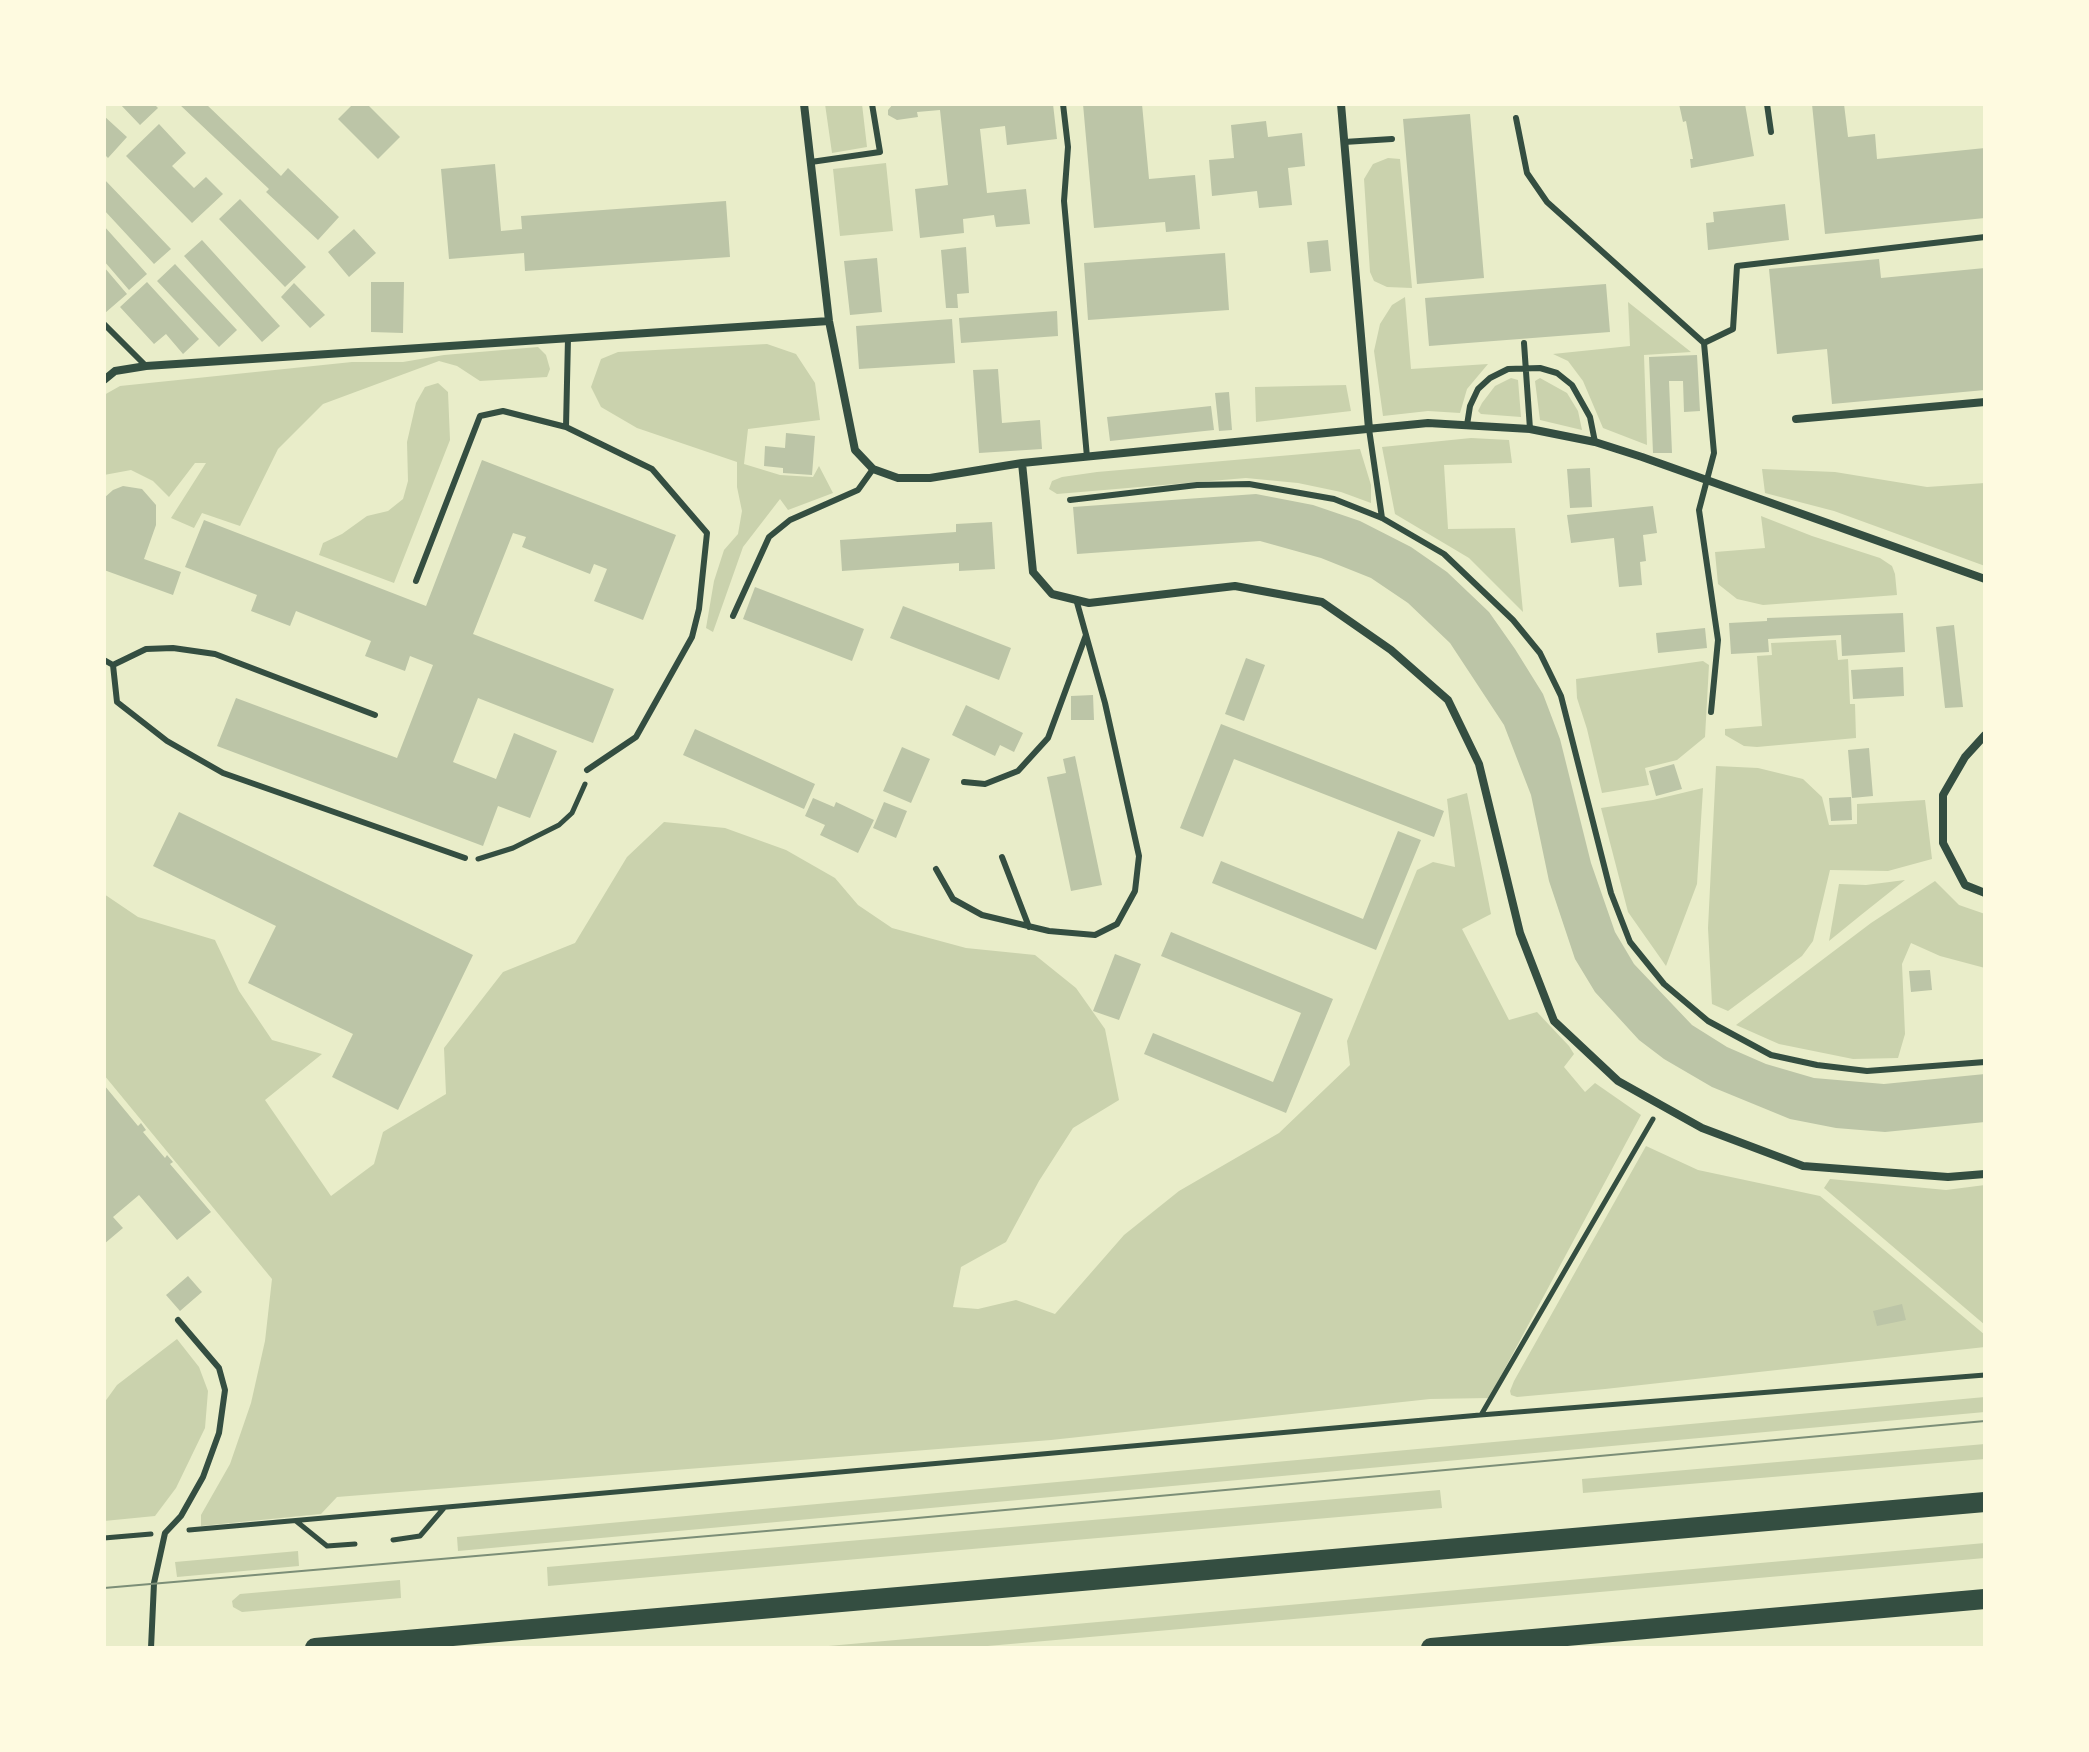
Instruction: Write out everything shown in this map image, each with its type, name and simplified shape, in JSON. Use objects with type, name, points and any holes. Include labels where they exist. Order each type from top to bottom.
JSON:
[{"type":"highway","points":[[315,1648],[1985,1502]]},
{"type":"highway","points":[[1431,1648],[1985,1599]]},
{"type":"street","points":[[804,104],[829,321],[855,450],[873,469],[898,478],[930,478],[1022,463],[1428,423],[1530,429],[1595,442],[1985,579]]},
{"type":"street","points":[[1341,104],[1369,429]]},
{"type":"street","points":[[104,380],[115,371],[146,366],[829,321]]},
{"type":"street","points":[[1796,419],[1985,402]]},
{"type":"street","points":[[1022,463],[1033,572],[1052,594],[1089,603],[1235,586],[1322,602],[1403,660],[1448,700],[1479,764],[1520,933],[1554,1021],[1618,1081],[1702,1128],[1803,1166],[1948,1177],[1985,1174]]},
{"type":"street","points":[[1985,735],[1965,757],[1943,795],[1943,843],[1965,885],[1985,893]]},
{"type":"lane","points":[[811,162],[880,152],[872,104]]},
{"type":"lane","points":[[1063,104],[1068,147],[1064,201],[1087,457]]},
{"type":"lane","points":[[1767,104],[1771,132]]},
{"type":"lane","points":[[1516,118],[1527,173],[1547,202],[1704,343],[1714,453],[1699,510],[1718,640],[1711,712]]},
{"type":"lane","points":[[1344,142],[1392,139]]},
{"type":"lane","points":[[1704,343],[1733,329],[1737,266],[1985,237]]},
{"type":"lane","points":[[104,324],[146,366]]},
{"type":"lane","points":[[566,427],[568,338]]},
{"type":"lane","points":[[1524,343],[1530,429]]},
{"type":"lane","points":[[1467,425],[1470,406],[1478,389],[1490,378],[1508,369],[1526,368],[1557,373],[1572,385],[1590,417],[1595,442]]},
{"type":"lane","points":[[416,581],[480,416],[503,411],[566,427],[652,469],[707,533],[699,609],[692,637],[636,737],[587,770]]},
{"type":"lane","points":[[1369,429],[1382,518]]},
{"type":"lane","points":[[733,616],[769,537],[790,520],[858,490],[873,469]]},
{"type":"lane","points":[[1070,500],[1197,485],[1249,484],[1334,499],[1382,518],[1444,554],[1513,620],[1540,653],[1561,696],[1611,893],[1630,942],[1664,984],[1708,1021],[1771,1055],[1867,1071],[1985,1062]]},
{"type":"lane","points":[[936,869],[953,899],[982,915],[1049,931],[1095,935],[1117,924],[1135,891],[1139,856],[1105,703],[1076,599]]},
{"type":"lane","points":[[964,782],[985,784],[1018,771],[1048,738],[1086,635]]},
{"type":"lane","points":[[113,665],[146,649],[173,648],[215,654],[375,715]]},
{"type":"lane","points":[[104,660],[113,665]]},
{"type":"lane","points":[[113,665],[117,702],[167,741],[223,773],[465,858]]},
{"type":"lane","points":[[1002,857],[1029,927]]},
{"type":"lane","points":[[151,1648],[154,1583],[165,1533],[181,1516],[203,1477],[219,1433],[225,1390],[219,1368],[178,1320]]},
{"type":"path","points":[[465,858],[483,859],[559,825],[572,813],[579,800],[585,788],[587,770]]},
{"type":"path","points":[[1480,1415],[1661,1105]]},
{"type":"path","points":[[104,1538],[1480,1415],[1985,1375]]},
{"type":"path","points":[[393,1540],[420,1536],[444,1507]]},
{"type":"path","points":[[295,1520],[327,1546],[355,1544]]},
{"type":"green space","points":[[825,104],[862,104],[867,147],[832,153]]},
{"type":"green space","points":[[1388,158],[1400,159],[1412,288],[1387,287],[1374,281],[1370,272],[1364,179],[1373,164]]},
{"type":"green space","points":[[886,163],[893,231],[840,236],[833,169]]},
{"type":"green space","points":[[1405,297],[1411,369],[1488,364],[1467,389],[1460,413],[1428,411],[1383,416],[1374,351],[1380,324],[1392,305]]},
{"type":"green space","points":[[1628,302],[1691,352],[1644,355],[1647,445],[1603,428],[1583,381],[1568,361],[1553,354],[1630,346]]},
{"type":"green space","points":[[767,344],[796,354],[815,383],[820,420],[748,429],[744,464],[780,475],[813,477],[819,466],[833,493],[788,510],[780,499],[743,547],[713,632],[706,628],[714,581],[724,550],[738,534],[742,511],[737,487],[737,462],[637,428],[601,407],[591,387],[601,359],[618,352]]},
{"type":"green space","points":[[538,347],[546,355],[550,369],[547,377],[480,381],[457,366],[439,361],[323,404],[278,449],[240,526],[202,513],[194,528],[171,518],[206,463],[195,463],[169,497],[153,481],[131,470],[104,475],[104,395],[120,386]]},
{"type":"green space","points":[[1511,378],[1518,380],[1521,417],[1481,414],[1478,411],[1482,403],[1495,386]]},
{"type":"green space","points":[[1540,378],[1567,393],[1578,411],[1582,430],[1540,420],[1535,381]]},
{"type":"green space","points":[[438,383],[448,392],[450,440],[394,583],[319,555],[323,543],[367,516],[388,511],[403,499],[408,481],[407,442],[416,403],[425,387]]},
{"type":"green space","points":[[1346,385],[1351,411],[1256,422],[1255,387]]},
{"type":"green space","points":[[1471,438],[1509,440],[1512,463],[1444,465],[1448,529],[1515,528],[1523,612],[1469,558],[1395,514],[1382,447]]},
{"type":"green space","points":[[1360,449],[1371,485],[1371,503],[1341,492],[1298,483],[1246,478],[1057,494],[1049,489],[1052,481],[1062,477],[1097,472]]},
{"type":"green space","points":[[1762,469],[1835,472],[1927,487],[1985,483],[1985,566],[1834,511],[1765,493]]},
{"type":"green space","points":[[1761,516],[1880,558],[1892,566],[1897,595],[1763,605],[1737,599],[1718,584],[1715,552],[1765,548]]},
{"type":"green space","points":[[1836,640],[1838,660],[1848,659],[1850,704],[1855,704],[1856,738],[1757,747],[1744,746],[1725,735],[1725,729],[1762,726],[1757,656],[1772,655],[1771,643]]},
{"type":"green space","points":[[1703,661],[1709,665],[1705,737],[1677,760],[1645,768],[1649,785],[1602,793],[1577,698],[1576,679]]},
{"type":"green space","points":[[1716,766],[1758,768],[1803,779],[1822,797],[1829,825],[1857,824],[1857,804],[1925,800],[1932,859],[1888,871],[1830,870],[1813,941],[1802,956],[1728,1011],[1712,1004],[1708,928]]},
{"type":"green space","points":[[1703,788],[1697,884],[1666,966],[1628,912],[1601,808]]},
{"type":"green space","points":[[1467,793],[1491,914],[1462,929],[1509,1020],[1537,1012],[1574,1054],[1564,1067],[1585,1092],[1595,1083],[1641,1115],[1489,1398],[1430,1399],[1051,1440],[337,1497],[321,1514],[201,1526],[201,1515],[230,1464],[251,1403],[265,1341],[272,1279],[104,1075],[104,894],[138,917],[215,940],[239,991],[272,1040],[322,1054],[265,1100],[331,1196],[374,1164],[383,1132],[446,1094],[444,1048],[503,972],[575,943],[627,857],[664,822],[725,828],[786,850],[835,878],[858,905],[892,928],[966,948],[1035,955],[1076,988],[1105,1029],[1119,1100],[1073,1128],[1039,1181],[1006,1242],[961,1267],[953,1307],[978,1309],[1016,1300],[1055,1314],[1124,1235],[1179,1191],[1279,1133],[1350,1065],[1347,1041],[1417,870],[1433,862],[1455,867],[1447,799]]},
{"type":"green space","points":[[1905,880],[1829,941],[1839,884],[1866,885]]},
{"type":"green space","points":[[1935,881],[1959,905],[1985,914],[1985,968],[1940,956],[1911,943],[1902,964],[1905,1034],[1898,1058],[1853,1059],[1779,1044],[1736,1025],[1871,923]]},
{"type":"green space","points":[[1646,1146],[1698,1170],[1820,1196],[1985,1335],[1985,1347],[1605,1389],[1511,1395],[1514,1381]]},
{"type":"green space","points":[[1830,1179],[1946,1190],[1985,1185],[1985,1325],[1824,1188]]},
{"type":"green space","points":[[177,1339],[199,1367],[208,1391],[205,1428],[176,1488],[155,1516],[104,1521],[104,1403],[117,1385]]},
{"type":"green space","points":[[1985,1397],[1985,1412],[458,1551],[457,1537]]},
{"type":"green space","points":[[1985,1444],[1985,1459],[1583,1493],[1582,1479]]},
{"type":"green space","points":[[1440,1490],[1442,1508],[548,1586],[547,1567]]},
{"type":"green space","points":[[1985,1543],[1985,1558],[965,1648],[806,1648]]},
{"type":"green space","points":[[298,1551],[299,1566],[177,1577],[175,1562]]},
{"type":"green space","points":[[400,1580],[401,1598],[242,1612],[233,1607],[232,1601],[240,1594]]},
{"type":"building","points":[[120,104],[154,104],[158,108],[140,125]]},
{"type":"building","points":[[179,104],[206,104],[281,176],[288,168],[339,217],[318,240]]},
{"type":"building","points":[[353,104],[367,104],[400,137],[378,159],[338,119]]},
{"type":"building","points":[[893,104],[1053,104],[1057,139],[1007,145],[1005,126],[980,129],[987,193],[1026,189],[1030,224],[996,227],[994,215],[963,219],[964,233],[920,238],[915,189],[948,185],[940,110],[917,112],[918,117],[897,120],[888,115]]},
{"type":"building","points":[[1083,104],[1142,104],[1149,179],[1195,175],[1200,229],[1166,232],[1165,222],[1094,228]]},
{"type":"building","points":[[1679,104],[1745,104],[1754,156],[1691,168],[1690,159],[1693,159],[1686,121],[1683,122]]},
{"type":"building","points":[[1812,104],[1844,104],[1848,137],[1875,134],[1877,159],[1985,148],[1985,218],[1825,234]]},
{"type":"building","points":[[1470,114],[1484,278],[1417,284],[1403,119]]},
{"type":"building","points":[[104,116],[127,137],[108,158],[104,154]]},
{"type":"building","points":[[1266,121],[1268,137],[1302,133],[1305,166],[1288,168],[1292,205],[1259,208],[1257,191],[1212,196],[1209,160],[1234,158],[1231,125]]},
{"type":"building","points":[[159,124],[186,153],[172,166],[194,188],[206,177],[223,194],[192,223],[126,156]]},
{"type":"building","points":[[495,164],[501,231],[522,229],[521,216],[726,201],[730,257],[525,271],[524,253],[449,259],[441,169]]},
{"type":"building","points":[[104,179],[171,249],[154,264],[104,210]]},
{"type":"building","points":[[240,199],[306,267],[285,287],[219,219]]},
{"type":"building","points":[[1785,204],[1789,240],[1708,250],[1706,223],[1714,222],[1713,212]]},
{"type":"building","points":[[104,226],[147,274],[129,290],[104,261]]},
{"type":"building","points":[[354,229],[376,253],[349,277],[328,252]]},
{"type":"building","points":[[202,240],[280,326],[262,342],[184,256]]},
{"type":"building","points":[[1328,240],[1331,271],[1310,273],[1307,242]]},
{"type":"building","points":[[966,247],[969,293],[957,294],[958,308],[946,308],[941,250]]},
{"type":"building","points":[[1225,253],[1229,310],[1088,320],[1084,263]]},
{"type":"building","points":[[877,258],[882,312],[850,315],[844,261]]},
{"type":"building","points":[[1879,259],[1881,278],[1985,268],[1985,390],[1832,404],[1827,349],[1777,354],[1769,269]]},
{"type":"building","points":[[175,264],[237,330],[219,347],[157,281]]},
{"type":"building","points":[[104,267],[127,294],[105,313],[104,311]]},
{"type":"building","points":[[147,282],[199,339],[183,354],[166,334],[154,344],[120,307]]},
{"type":"building","points":[[371,282],[404,282],[403,333],[371,332]]},
{"type":"building","points":[[294,283],[325,315],[310,328],[281,297]]},
{"type":"building","points":[[1606,284],[1610,332],[1429,346],[1425,298]]},
{"type":"building","points":[[1057,311],[1058,336],[961,343],[959,318]]},
{"type":"building","points":[[952,319],[955,363],[859,369],[856,326]]},
{"type":"building","points":[[1697,355],[1700,411],[1684,412],[1683,381],[1669,381],[1672,453],[1653,453],[1649,357]]},
{"type":"building","points":[[998,369],[1002,423],[1040,420],[1042,449],[979,453],[973,370]]},
{"type":"building","points":[[1229,392],[1232,430],[1219,431],[1215,393]]},
{"type":"building","points":[[1211,406],[1214,430],[1110,441],[1107,417]]},
{"type":"building","points":[[786,433],[815,436],[812,475],[783,473],[783,468],[764,466],[765,446],[785,448]]},
{"type":"building","points":[[482,460],[676,535],[643,620],[594,601],[607,569],[594,564],[590,574],[522,547],[526,537],[513,533],[473,634],[614,689],[593,743],[478,698],[453,762],[496,779],[514,733],[557,751],[530,818],[498,806],[483,846],[217,746],[236,698],[397,758],[433,665],[410,656],[405,671],[365,656],[371,641],[296,611],[290,626],[251,611],[257,595],[185,567],[204,520],[426,606]]},
{"type":"building","points":[[1590,468],[1592,507],[1570,508],[1567,469]]},
{"type":"building","points":[[123,486],[142,489],[156,505],[156,525],[144,559],[181,572],[173,595],[104,570],[104,498]]},
{"type":"building","points":[[1256,494],[1313,505],[1360,521],[1411,547],[1447,572],[1489,612],[1543,694],[1560,739],[1591,863],[1615,932],[1634,964],[1692,1025],[1727,1047],[1766,1064],[1814,1078],[1884,1084],[1985,1074],[1985,1122],[1885,1132],[1836,1128],[1790,1119],[1712,1087],[1664,1059],[1639,1040],[1595,992],[1575,959],[1549,881],[1531,795],[1504,725],[1450,643],[1408,603],[1371,578],[1321,558],[1260,541],[1077,554],[1073,507]]},
{"type":"building","points":[[1653,506],[1657,533],[1643,535],[1646,561],[1640,562],[1642,585],[1619,587],[1614,538],[1571,543],[1567,515]]},
{"type":"building","points":[[992,522],[995,569],[959,571],[959,563],[842,571],[840,540],[956,532],[956,524]]},
{"type":"building","points":[[755,587],[864,629],[852,661],[743,619]]},
{"type":"building","points":[[903,606],[1011,648],[999,680],[890,638]]},
{"type":"building","points":[[1903,613],[1905,652],[1842,656],[1841,635],[1768,639],[1769,652],[1731,654],[1729,623],[1767,621],[1767,618]]},
{"type":"building","points":[[1954,625],[1963,707],[1945,708],[1936,627]]},
{"type":"building","points":[[1705,628],[1707,648],[1658,653],[1656,633]]},
{"type":"building","points":[[1246,658],[1265,665],[1244,721],[1225,714]]},
{"type":"building","points":[[1903,667],[1904,696],[1853,699],[1851,670]]},
{"type":"building","points":[[1093,695],[1094,720],[1071,720],[1071,696]]},
{"type":"building","points":[[966,705],[1023,733],[1014,752],[1000,745],[995,756],[952,735]]},
{"type":"building","points":[[1221,724],[1444,811],[1434,837],[1234,759],[1203,837],[1180,828]]},
{"type":"building","points":[[695,729],[815,784],[804,809],[683,755]]},
{"type":"building","points":[[902,747],[930,759],[911,803],[883,791]]},
{"type":"building","points":[[1869,748],[1873,796],[1852,798],[1848,750]]},
{"type":"building","points":[[1075,756],[1102,885],[1071,891],[1047,777],[1066,773],[1063,759]]},
{"type":"building","points":[[1674,764],[1682,789],[1656,796],[1649,771]]},
{"type":"building","points":[[1851,797],[1852,820],[1831,821],[1829,798]]},
{"type":"building","points":[[813,798],[834,807],[836,802],[874,820],[858,853],[820,835],[825,825],[805,816]]},
{"type":"building","points":[[884,802],[907,811],[896,838],[873,828]]},
{"type":"building","points":[[179,812],[473,955],[398,1110],[332,1077],[353,1034],[248,983],[276,926],[153,866]]},
{"type":"building","points":[[1398,831],[1421,840],[1376,950],[1212,883],[1221,861],[1363,919]]},
{"type":"building","points":[[1171,932],[1333,999],[1286,1113],[1144,1054],[1153,1033],[1273,1082],[1301,1013],[1161,956]]},
{"type":"building","points":[[1115,954],[1141,964],[1119,1020],[1093,1011]]},
{"type":"building","points":[[1930,970],[1932,990],[1911,992],[1909,971]]},
{"type":"building","points":[[104,1085],[138,1126],[141,1123],[146,1130],[143,1132],[165,1158],[167,1155],[173,1162],[170,1164],[211,1212],[177,1240],[139,1195],[113,1217],[123,1228],[104,1244]]},
{"type":"building","points":[[188,1276],[202,1292],[180,1311],[166,1295]]},
{"type":"building","points":[[1902,1304],[1906,1320],[1877,1326],[1873,1311]]},
{"type":"tram line","points":[[104,1588],[1985,1421]]}]
